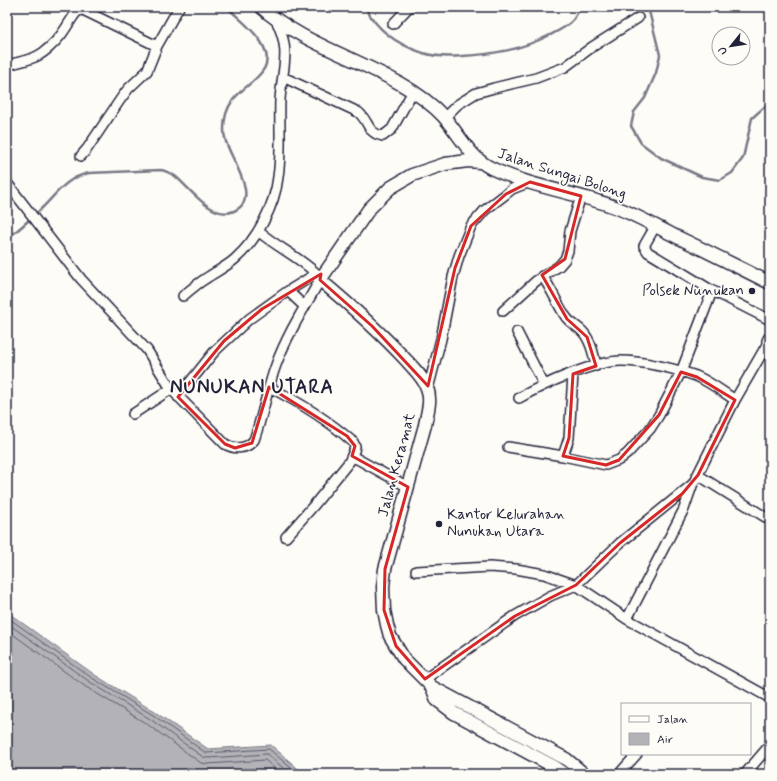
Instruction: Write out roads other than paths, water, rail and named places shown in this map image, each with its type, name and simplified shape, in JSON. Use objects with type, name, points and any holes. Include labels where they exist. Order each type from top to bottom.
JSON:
[{"type":"street","points":[[81,156],[128,89],[147,71],[157,46],[179,7]]},
{"type":"street","name":"Jalan Sungai Bolong","points":[[261,7],[276,20],[300,34],[386,75],[413,91],[445,117],[480,162],[497,171],[616,208],[656,225],[770,282]]},
{"type":"street","points":[[393,24],[410,7]]},
{"type":"street","points":[[7,65],[32,59],[45,52],[80,10],[83,10],[157,46]]},
{"type":"street","points":[[445,117],[457,105],[476,93],[536,78],[566,67],[592,47],[638,18]]},
{"type":"street","points":[[183,296],[203,280],[231,263],[241,254],[258,231],[268,210],[278,177],[281,96],[286,58],[284,37],[276,20]]},
{"type":"street","points":[[283,77],[358,112],[365,119],[369,128],[379,136],[383,136],[392,129],[413,91]]},
{"type":"street","points":[[7,183],[81,279],[146,350],[178,397],[225,444],[230,447],[241,447],[248,446],[254,440],[269,386],[282,348],[294,324],[320,276],[369,210],[390,188],[412,175],[445,164],[468,161],[480,162]]},
{"type":"street","points":[[428,389],[441,340],[453,277],[471,226],[485,210],[512,189],[530,182]]},
{"type":"street","points":[[503,311],[542,276],[559,266],[565,259],[568,251],[570,231],[581,196]]},
{"type":"street","points":[[656,225],[644,246],[648,252],[711,290],[770,320]]},
{"type":"street","points":[[258,231],[279,247],[301,260],[320,276],[397,350],[422,378],[428,389]]},
{"type":"street","points":[[178,397],[205,362],[224,341],[256,314],[288,291],[320,276]]},
{"type":"street","points":[[542,276],[567,318],[583,332],[594,356],[596,366]]},
{"type":"street","points":[[508,447],[606,465],[620,460],[650,429],[659,415],[681,372],[711,294],[711,290]]},
{"type":"street","points":[[288,291],[304,306]]},
{"type":"street","points":[[517,332],[544,385]]},
{"type":"street","points":[[627,619],[684,509],[693,484],[735,400],[770,340]]},
{"type":"street","points":[[518,398],[544,385],[573,374],[606,363],[621,361],[639,363],[697,377],[715,386],[735,400]]},
{"type":"street","points":[[563,456],[569,438],[573,374]]},
{"type":"street","points":[[269,386],[301,404],[350,439],[355,446],[352,456],[316,504],[286,537]]},
{"type":"street","points":[[133,414],[171,388]]},
{"type":"street","name":"Jalan Keramat","points":[[428,389],[429,406],[385,569],[383,587],[384,610],[390,636],[404,659],[428,683]]},
{"type":"street","points":[[352,456],[408,487]]},
{"type":"street","points":[[698,475],[770,520]]},
{"type":"street","points":[[428,683],[515,616],[550,596],[576,585],[620,543],[693,484]]},
{"type":"street","points":[[416,571],[490,567],[516,569],[544,574],[576,585],[627,619],[770,698]]},
{"type":"street","points":[[428,683],[566,759],[584,774]]},
{"type":"street","points":[[428,683],[437,700],[454,713],[551,765],[564,774]]},
{"type":"street","points":[[530,754],[536,743]]},
{"type":"street","points":[[745,774],[770,745]]},
{"type":"street","points":[[618,774],[636,755]]},
{"type":"water","points":[[7,612],[95,675],[155,712],[208,749],[271,745],[304,774],[7,774]]},
{"type":"waterway","points":[[7,239],[34,216],[63,186],[74,178],[89,173],[161,170],[175,176],[209,207],[217,211],[226,213],[234,211],[242,205],[245,197],[245,187],[242,177],[227,146],[224,131],[226,113],[231,103],[239,93],[264,69],[267,61],[266,52],[261,42],[227,7]]},
{"type":"waterway","points":[[365,7],[382,30],[405,46],[423,53],[447,57],[474,55],[518,48],[539,40],[565,27],[573,20],[581,7]]},
{"type":"waterway","points":[[648,7],[660,55],[656,73],[645,98],[634,112],[631,126],[641,143],[661,158],[702,177],[720,180],[732,173],[743,158],[752,118],[770,102]]},
{"type":"place","name":"Polsek Nunukan","points":[[752,291]]},
{"type":"place","name":"Kantor Kelurahan Nunukan Utara","points":[[439,524]]},
{"type":"district","name":"NUNUKAN UTARA","points":[[252,387]]}]
